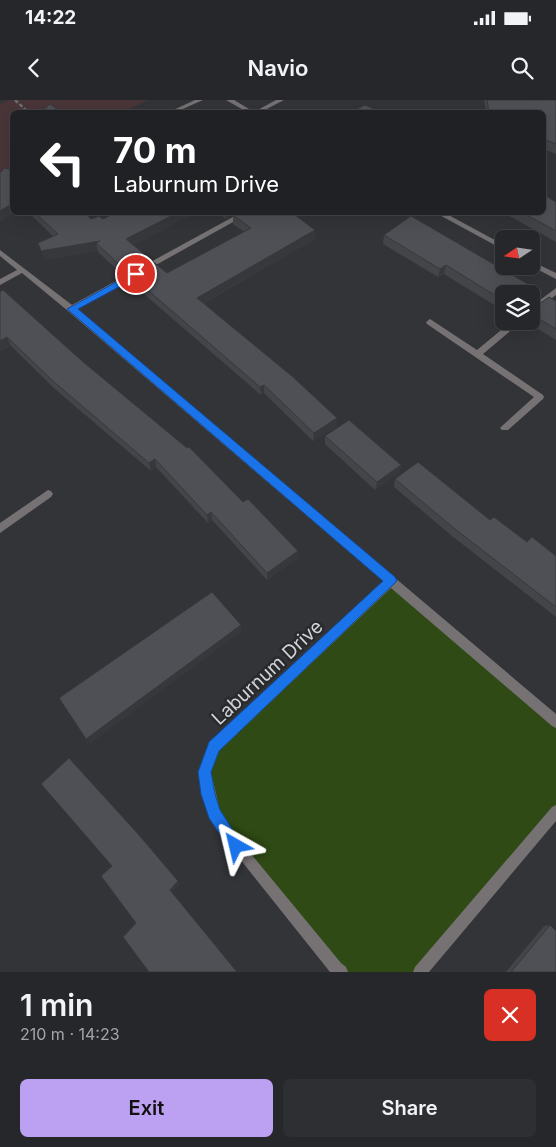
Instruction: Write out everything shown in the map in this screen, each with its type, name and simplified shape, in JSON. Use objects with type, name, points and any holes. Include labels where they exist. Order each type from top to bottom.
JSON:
[{"type":"street","points":[[177,110],[200,100]]},
{"type":"street","points":[[229,100],[248,110]]},
{"type":"street","points":[[261,110],[281,100]]},
{"type":"street","points":[[71,309],[243,215]]},
{"type":"street","points":[[443,215],[495,243]]},
{"type":"street","points":[[0,252],[71,309],[556,722]]},
{"type":"street","points":[[540,268],[556,276]]},
{"type":"street","points":[[0,282],[22,270]]},
{"type":"street","points":[[540,304],[556,292]]},
{"type":"street","points":[[430,322],[540,397],[504,428]]},
{"type":"street","points":[[477,354],[507,330]]},
{"type":"street","points":[[0,528],[48,494]]},
{"type":"street","name":"Laburnum Drive","points":[[341,972],[224,830],[214,813],[205,772],[214,747],[391,581]]},
{"type":"street","points":[[420,972],[556,810]]},
{"type":"path","points":[[16,100],[26,110]]},
{"type":"shaded area","points":[[9,100],[148,100],[127,110],[10,110],[10,169],[0,174],[0,104]]},
{"type":"green space","points":[[391,581],[556,722],[556,811],[420,972],[341,972],[224,830],[208,794],[214,747]]},
{"type":"building","points":[[487,100],[556,100],[556,144],[546,140],[546,110],[489,110]]},
{"type":"building","points":[[50,104],[58,110],[43,110]]},
{"type":"building","points":[[365,105],[376,110],[355,110]]},
{"type":"building","points":[[5,168],[10,169],[10,205],[0,211],[0,173]]},
{"type":"building","points":[[546,196],[556,202],[556,231],[527,215],[546,215]]},
{"type":"building","points":[[37,215],[87,215],[91,219],[99,216],[103,219],[111,215],[173,215],[126,239],[144,254],[121,266],[96,243],[100,241],[41,251],[38,243],[58,234]]},
{"type":"building","points":[[233,215],[295,215],[315,230],[197,298],[293,377],[337,418],[314,433],[264,385],[260,387],[128,273],[151,260],[167,273],[251,228]]},
{"type":"building","points":[[411,216],[495,265],[495,275],[512,275],[530,285],[495,285],[495,295],[446,265],[440,269],[384,235]]},
{"type":"building","points":[[3,290],[82,361],[187,448],[189,447],[243,502],[248,499],[298,551],[267,573],[211,512],[207,515],[155,459],[149,463],[53,381],[7,337],[0,341],[0,292]]},
{"type":"building","points":[[549,297],[556,301],[556,329],[540,319],[540,303]]},
{"type":"building","points":[[349,420],[401,465],[377,482],[325,436]]},
{"type":"building","points":[[418,462],[490,520],[494,517],[527,542],[532,537],[556,556],[556,607],[455,529],[395,479]]},
{"type":"building","points":[[212,592],[241,625],[86,739],[59,698]]},
{"type":"building","points":[[69,758],[178,881],[170,890],[237,972],[149,972],[123,937],[136,923],[101,876],[112,866],[41,784]]},
{"type":"building","points":[[550,925],[556,931],[556,972],[511,972]]},
{"type":"route","points":[[136,274],[71,309],[391,581],[214,747],[205,772],[208,794],[214,813],[236,846]]}]
